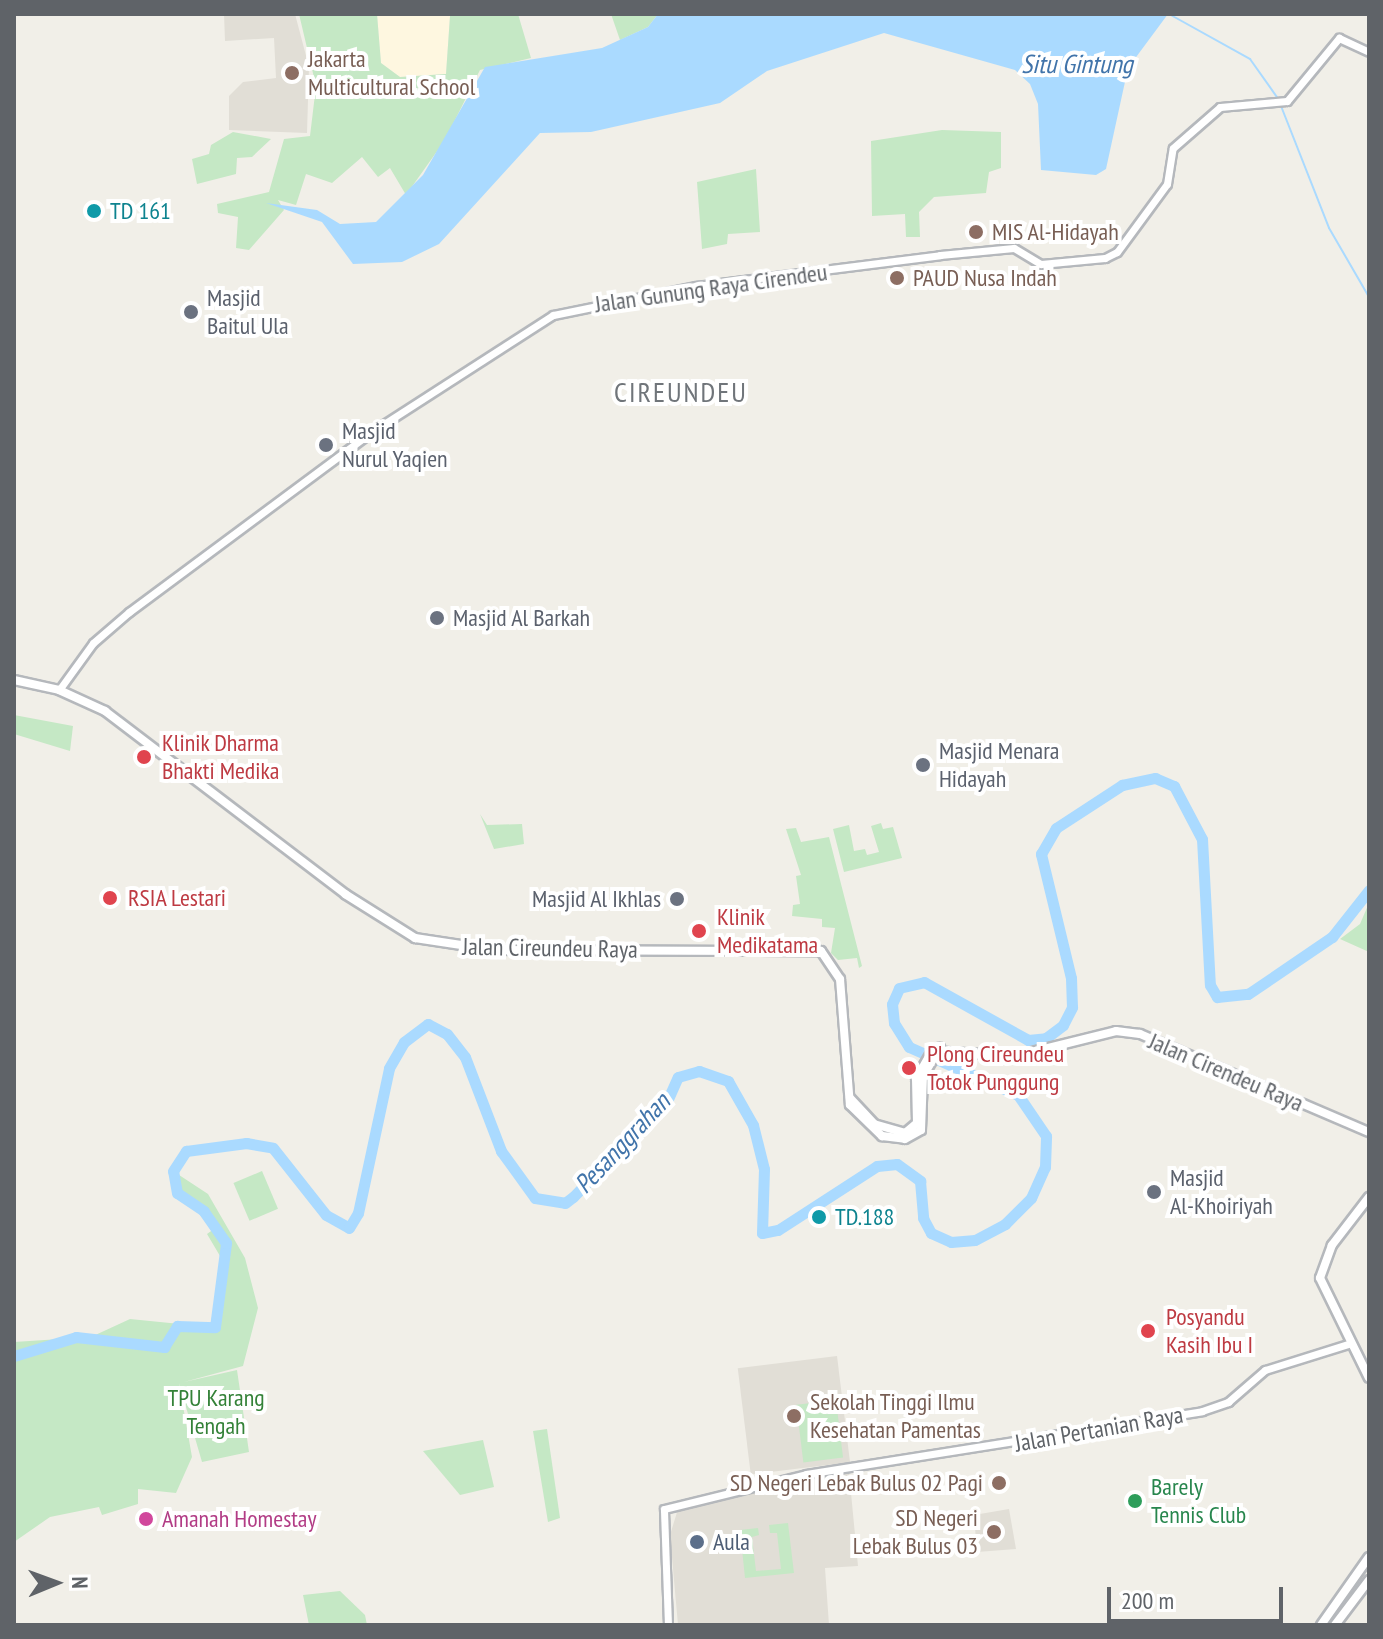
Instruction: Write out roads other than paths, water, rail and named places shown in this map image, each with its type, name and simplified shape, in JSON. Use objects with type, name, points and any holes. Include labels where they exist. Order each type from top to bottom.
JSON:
[{"type":"main road","name":"Jalan Cireundeu Raya","points":[[14,680],[59,690],[116,719],[345,894],[415,938],[494,950],[821,951],[840,979],[850,1098]]},
{"type":"main road","name":"Jalan Cirendeu Raya","points":[[850,1098],[870,1129],[899,1140],[912,1138],[925,1119],[924,1066],[940,1048],[1016,1056],[1101,1032],[1129,1031],[1369,1132]]},
{"type":"main road","points":[[1369,1197],[1320,1271],[1369,1378]]},
{"type":"main road","points":[[1321,1625],[1369,1557]]},
{"type":"main road","points":[[1335,1625],[1369,1580]]},
{"type":"street","name":"Jalan Gunung Raya Cirendeu","points":[[59,690],[93,643],[129,612],[373,431],[553,315],[696,286],[940,255],[1016,248],[1041,264],[1105,258],[1121,248],[1167,184],[1170,152],[1228,102],[1280,103],[1339,38],[1369,52]]},
{"type":"street","name":"Jalan Pertanian Raya","points":[[668,1625],[664,1509],[806,1474],[1202,1411],[1236,1397],[1265,1370],[1351,1343]]},
{"type":"water","name":"Situ Gintung","points":[[658,14],[1168,14],[1128,68],[1106,169],[1096,175],[1041,170],[1038,104],[1030,84],[1015,70],[884,33],[767,71],[720,103],[591,132],[540,133],[439,244],[402,262],[353,264],[322,222],[266,203],[317,210],[340,224],[376,222],[423,175],[485,67],[602,48],[648,27]]},
{"type":"waterway","points":[[1169,14],[1250,59],[1279,100]]},
{"type":"waterway","points":[[1281,106],[1329,228],[1369,297]]},
{"type":"waterway","name":"Pesanggrahan","points":[[14,1356],[76,1337],[164,1347],[177,1326],[215,1327],[226,1243],[204,1211],[177,1193],[173,1171],[186,1151],[246,1143],[273,1148],[326,1215],[349,1228],[358,1213],[389,1068],[404,1042],[428,1024],[447,1034],[465,1057],[501,1151],[535,1198],[565,1203],[573,1197],[668,1099],[678,1077],[699,1071],[728,1081],[753,1125],[764,1169],[762,1233],[778,1230],[877,1166],[897,1164],[920,1181],[923,1218],[931,1233],[951,1242],[975,1240],[1005,1224],[1031,1198],[1045,1167],[1046,1136],[1018,1095],[909,1047],[894,1023],[892,1004],[899,988],[924,982],[1028,1040],[1046,1038],[1063,1025],[1072,1007],[1071,978],[1041,854],[1056,828],[1122,785],[1155,778],[1174,786],[1202,839],[1210,985],[1217,997],[1248,994],[1332,937],[1369,890]]},
{"type":"place","name":"Jakarta Multicultural School","points":[[292,73]]},
{"type":"place","name":"TD 161","points":[[94,211]]},
{"type":"place","name":"MIS Al-Hidayah","points":[[976,232]]},
{"type":"place","name":"PAUD Nusa Indah","points":[[897,278]]},
{"type":"place","name":"Masjid Baitul Ula","points":[[191,312]]},
{"type":"place","name":"Masjid Nurul Yaqien","points":[[326,445]]},
{"type":"place","name":"Masjid Al Barkah","points":[[437,618]]},
{"type":"place","name":"Klinik Dharma Bhakti Medika","points":[[144,757]]},
{"type":"place","name":"Masjid Menara Hidayah","points":[[923,765]]},
{"type":"place","name":"RSIA Lestari","points":[[110,898]]},
{"type":"place","name":"Masjid Al Ikhlas","points":[[677,899]]},
{"type":"place","name":"Klinik Medikatama","points":[[699,931]]},
{"type":"place","name":"Plong Cireundeu Totok Punggung","points":[[909,1068]]},
{"type":"place","name":"Masjid Al-Khoiriyah","points":[[1154,1192]]},
{"type":"place","name":"TD.188","points":[[819,1217]]},
{"type":"place","name":"Posyandu Kasih Ibu I","points":[[1148,1331]]},
{"type":"place","name":"Sekolah Tinggi Ilmu Kesehatan Pamentas","points":[[794,1416]]},
{"type":"place","name":"SD Negeri Lebak Bulus 02 Pagi","points":[[999,1483]]},
{"type":"place","name":"Barely Tennis Club","points":[[1135,1501]]},
{"type":"place","name":"Amanah Homestay","points":[[146,1519]]},
{"type":"place","name":"SD Negeri Lebak Bulus 03","points":[[994,1532]]},
{"type":"place","name":"Aula","points":[[697,1542]]},
{"type":"district","name":"CIREUNDEU","points":[[681,392]]},
{"type":"park label","name":"TPU Karang Tengah","points":[[216,1412]]}]
